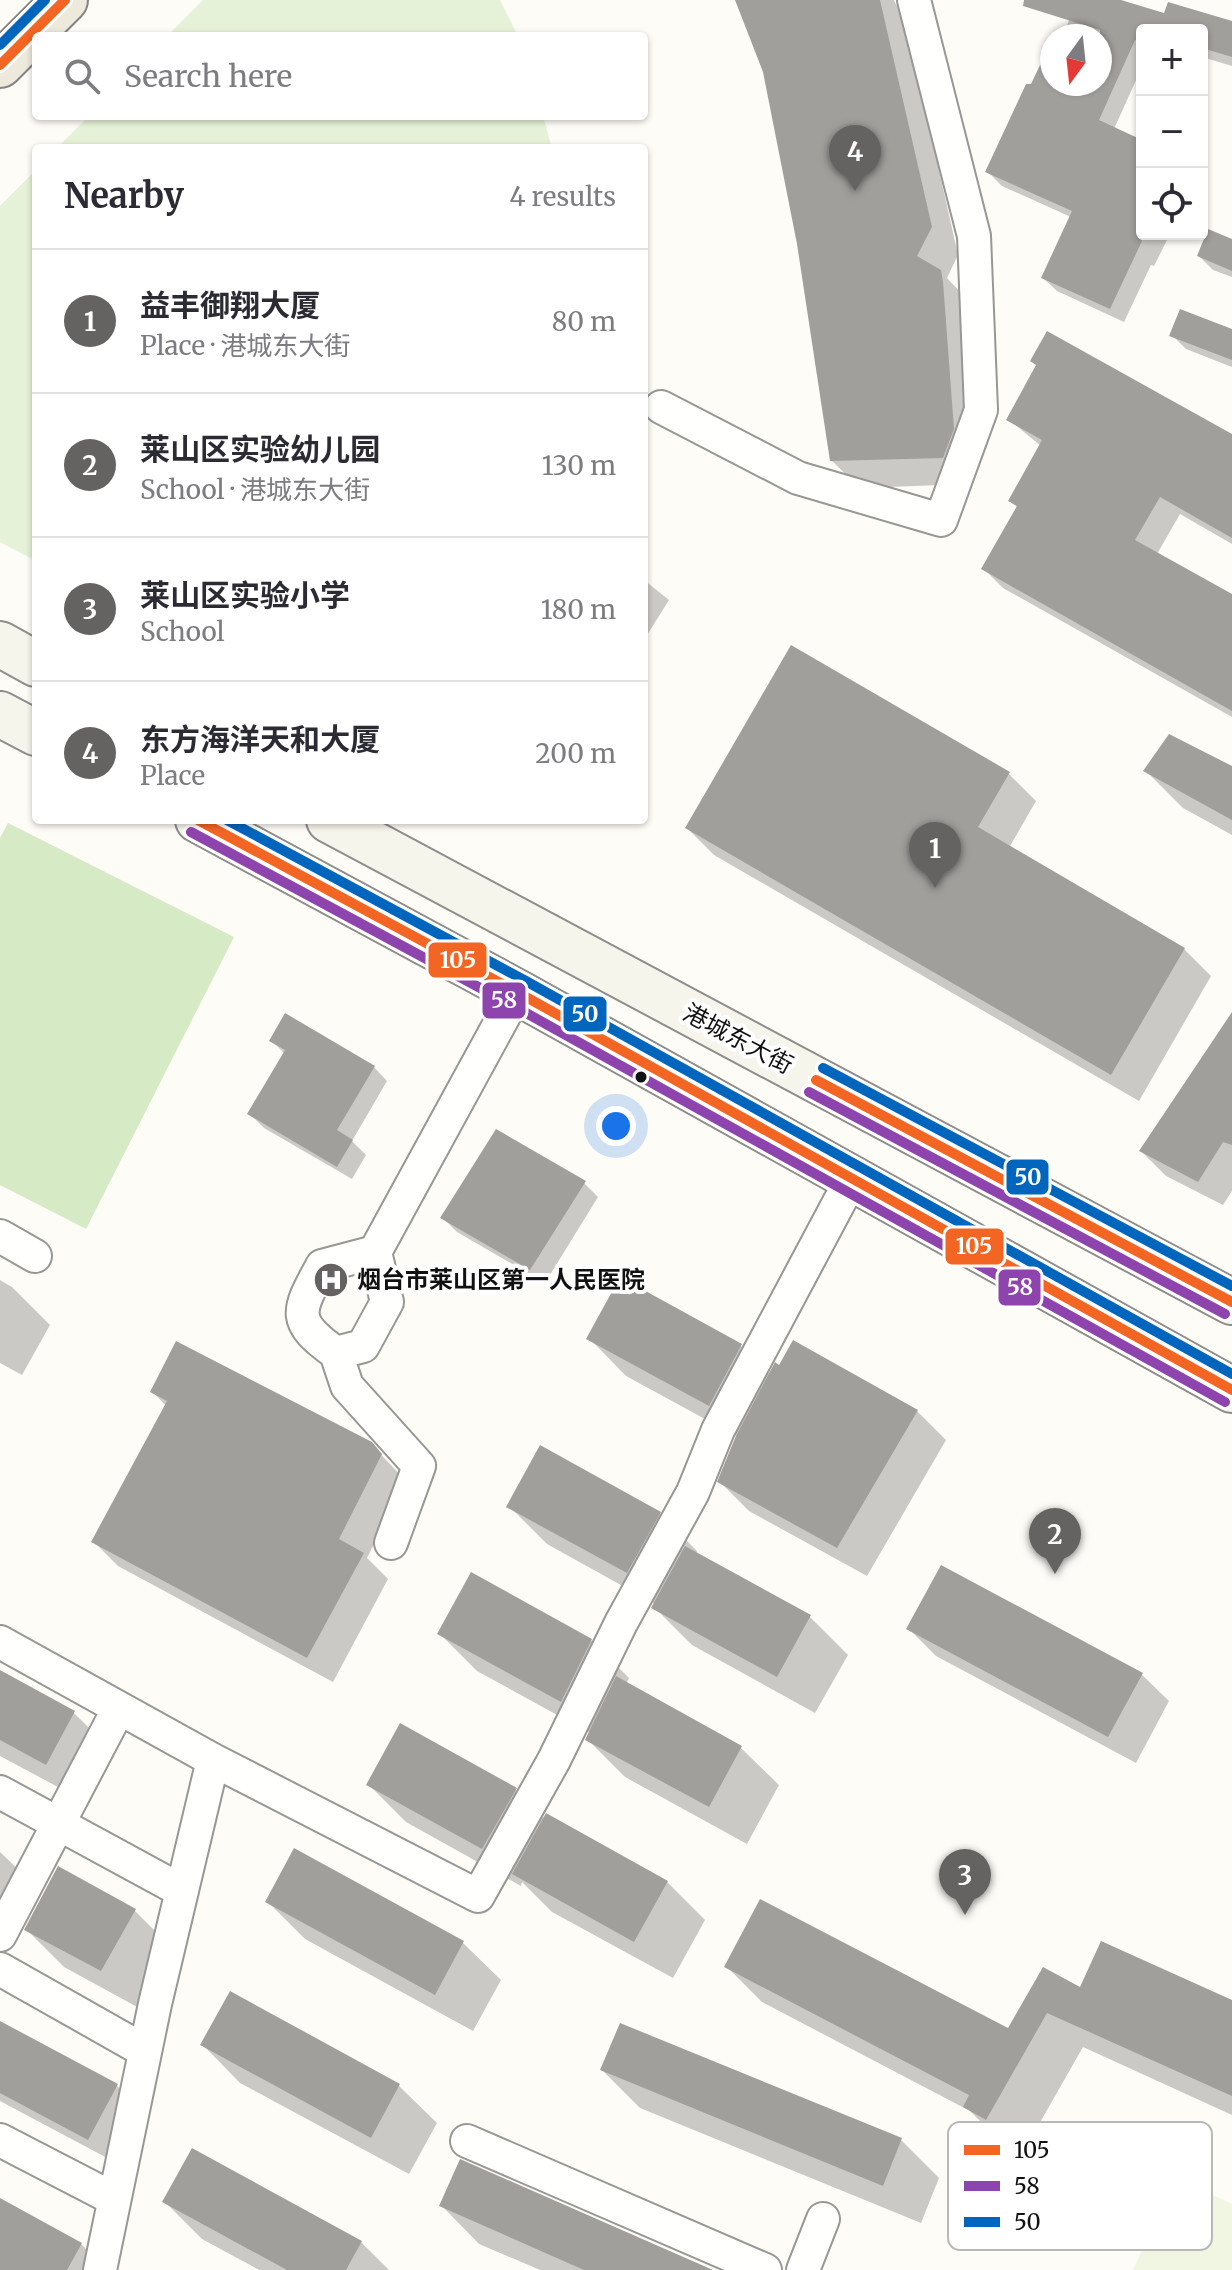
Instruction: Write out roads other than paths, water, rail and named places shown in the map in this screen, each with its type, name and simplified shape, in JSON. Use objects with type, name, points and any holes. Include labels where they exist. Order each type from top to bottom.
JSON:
[{"type":"main road","points":[[33,32],[65,0]]},
{"type":"main road","points":[[0,65],[32,33]]},
{"type":"main road","points":[[0,644],[32,662]]},
{"type":"main road","points":[[0,714],[32,731]]},
{"type":"main road","points":[[205,824],[517,992],[1232,1390]]},
{"type":"main road","name":"港城东大街","points":[[336,824],[1232,1302]]},
{"type":"street","points":[[661,407],[798,478],[941,520],[981,410],[974,236],[914,0]]},
{"type":"street","points":[[336,1353],[363,1346],[387,1302],[375,1252],[517,992]]},
{"type":"street","points":[[0,1642],[213,1760],[478,1896],[554,1760],[621,1623],[693,1492],[718,1430],[851,1180]]},
{"type":"street","points":[[0,1236],[35,1256]]},
{"type":"street","points":[[375,1252],[322,1266],[308,1292],[302,1314],[308,1333],[336,1353],[347,1386],[419,1466],[391,1543]]},
{"type":"street","points":[[0,1935],[119,1708]]},
{"type":"street","points":[[100,2270],[145,2051],[213,1760]]},
{"type":"street","points":[[0,1792],[182,1891]]},
{"type":"street","points":[[0,1969],[145,2051]]},
{"type":"street","points":[[0,2140],[114,2199]]},
{"type":"street","points":[[467,2141],[765,2270]]},
{"type":"street","points":[[803,2270],[823,2219]]},
{"type":"place","name":"东方海洋天和大厦","points":[[855,191]]},
{"type":"place","name":"益丰御翔大厦","points":[[935,888]]},
{"type":"place","name":"烟台市莱山区第一人民医院","points":[[331,1280]]},
{"type":"place","name":"莱山区实验幼儿园","points":[[1055,1574]]},
{"type":"place","name":"莱山区实验小学","points":[[965,1915]]}]
